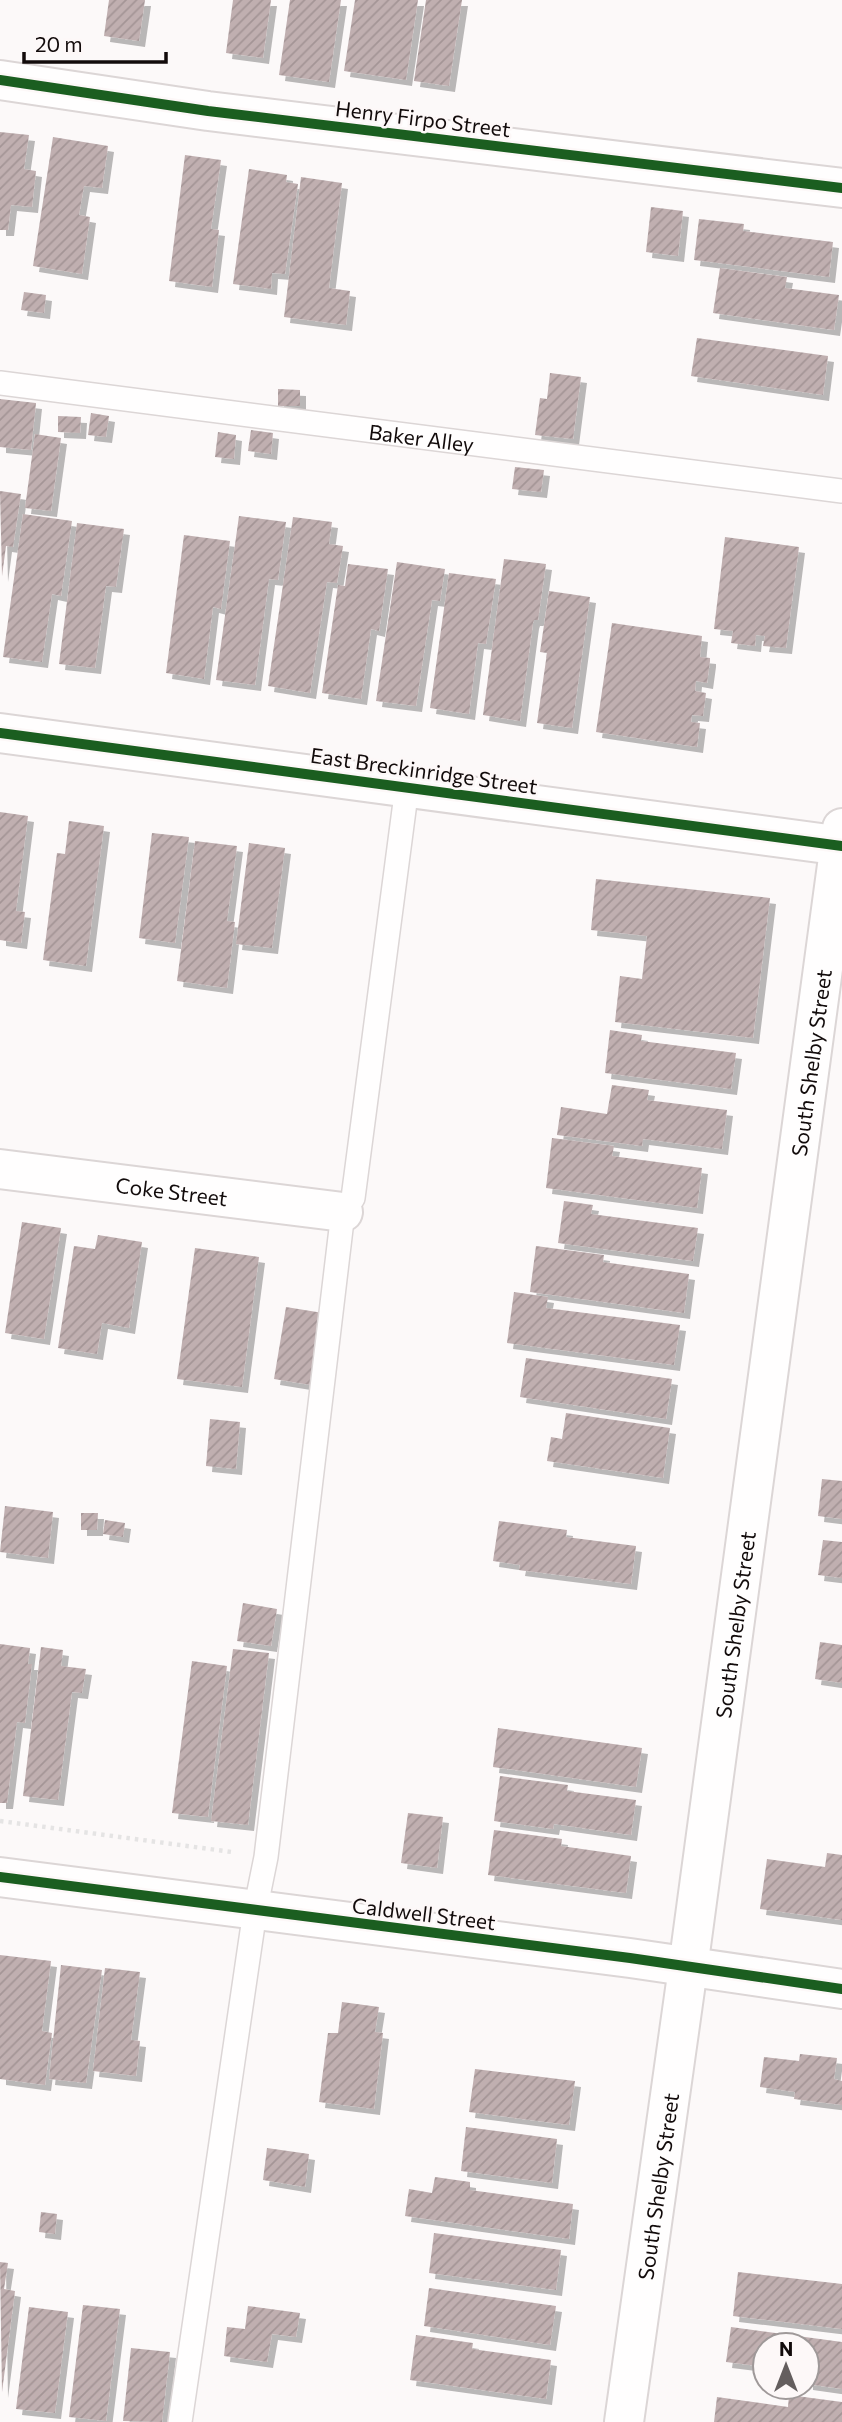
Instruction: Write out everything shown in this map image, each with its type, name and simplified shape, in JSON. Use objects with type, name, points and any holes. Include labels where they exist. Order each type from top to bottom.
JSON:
[{"type":"street","name":"Henry Firpo Street","points":[[0,80],[273,119],[842,188]]},
{"type":"street","name":"East Breckinridge Street","points":[[0,733],[407,787],[841,840]]},
{"type":"street","name":"South Shelby Street","points":[[624,2422],[841,840]]},
{"type":"street","name":"Coke Street","points":[[0,1169],[343,1212]]},
{"type":"street","name":"Caldwell Street","points":[[0,1877],[630,1958],[842,1989]]},
{"type":"lane","name":"Baker Alley","points":[[0,383],[842,491]]},
{"type":"lane","points":[[180,2422],[255,1911],[266,1857],[343,1212],[353,1198],[407,787]]},
{"type":"path","points":[[0,1821],[266,1857]]},
{"type":"building","points":[[109,0],[145,0],[139,41],[104,36]]},
{"type":"building","points":[[233,0],[271,0],[263,58],[226,53]]},
{"type":"building","points":[[290,0],[341,0],[329,82],[279,75]]},
{"type":"building","points":[[355,0],[418,0],[406,80],[344,71]]},
{"type":"building","points":[[426,0],[462,0],[449,86],[414,81]]},
{"type":"building","points":[[0,132],[29,135],[24,169],[36,171],[32,207],[11,205],[8,230],[0,230]]},
{"type":"building","points":[[53,137],[108,146],[102,188],[84,186],[79,215],[90,217],[82,274],[33,266]]},
{"type":"building","points":[[185,155],[221,160],[211,229],[219,230],[212,287],[169,281]]},
{"type":"building","points":[[249,169],[287,175],[286,182],[298,184],[285,274],[272,273],[271,289],[233,284]]},
{"type":"building","points":[[301,177],[342,183],[329,288],[350,291],[346,325],[284,317]]},
{"type":"building","points":[[651,207],[683,211],[678,256],[646,252]]},
{"type":"building","points":[[699,219],[744,224],[743,231],[833,242],[829,277],[694,260]]},
{"type":"building","points":[[720,268],[787,277],[785,288],[839,295],[834,330],[713,313]]},
{"type":"building","points":[[24,292],[46,295],[44,313],[21,310]]},
{"type":"building","points":[[697,338],[828,356],[823,395],[691,376]]},
{"type":"building","points":[[550,373],[581,377],[573,439],[535,435],[540,398],[547,399]]},
{"type":"building","points":[[278,389],[300,390],[300,406],[278,406]]},
{"type":"building","points":[[0,399],[36,403],[31,450],[0,447]]},
{"type":"building","points":[[91,413],[109,416],[106,437],[88,435]]},
{"type":"building","points":[[58,416],[81,417],[80,433],[58,432]]},
{"type":"building","points":[[251,430],[273,433],[271,454],[248,451]]},
{"type":"building","points":[[218,432],[236,435],[234,459],[215,457]]},
{"type":"building","points":[[35,434],[61,438],[51,511],[25,508]]},
{"type":"building","points":[[515,467],[544,470],[541,492],[512,489]]},
{"type":"building","points":[[0,491],[21,494],[13,547],[6,546],[2,576]]},
{"type":"building","points":[[23,514],[72,521],[61,596],[52,594],[42,662],[3,657]]},
{"type":"building","points":[[239,516],[286,522],[278,580],[269,579],[255,685],[216,680]]},
{"type":"building","points":[[293,517],[332,522],[329,544],[343,546],[337,583],[327,582],[310,693],[268,686]]},
{"type":"building","points":[[77,523],[124,529],[116,587],[106,586],[95,668],[59,664]]},
{"type":"building","points":[[184,535],[230,541],[221,609],[213,607],[204,679],[166,673]]},
{"type":"building","points":[[725,537],[799,547],[786,648],[763,646],[765,636],[756,635],[755,646],[731,643],[733,631],[714,629]]},
{"type":"building","points":[[504,559],[546,564],[538,620],[533,623],[520,721],[483,715]]},
{"type":"building","points":[[397,562],[445,569],[440,601],[432,600],[416,706],[376,701]]},
{"type":"building","points":[[348,564],[388,569],[379,631],[371,629],[361,699],[322,693],[338,585],[345,586]]},
{"type":"building","points":[[449,573],[496,579],[486,644],[478,643],[469,714],[430,708]]},
{"type":"building","points":[[549,591],[590,597],[572,728],[537,723],[547,653],[540,652]]},
{"type":"building","points":[[612,623],[702,636],[700,657],[710,658],[710,661],[707,683],[696,681],[695,691],[706,693],[703,716],[692,715],[691,722],[700,723],[697,747],[596,732]]},
{"type":"building","points":[[0,812],[28,816],[16,911],[25,912],[21,943],[0,940]]},
{"type":"building","points":[[69,821],[104,826],[86,966],[43,960],[57,853],[65,854]]},
{"type":"building","points":[[152,833],[189,837],[175,943],[139,938]]},
{"type":"building","points":[[195,841],[237,846],[227,921],[235,922],[227,988],[177,981]]},
{"type":"building","points":[[249,843],[285,848],[272,948],[236,944]]},
{"type":"building","points":[[596,879],[770,898],[753,1038],[615,1022],[620,976],[642,979],[647,936],[591,930]]},
{"type":"building","points":[[610,1030],[642,1035],[641,1041],[736,1053],[731,1089],[605,1073]]},
{"type":"building","points":[[612,1085],[649,1090],[647,1100],[727,1110],[722,1149],[643,1139],[642,1146],[557,1135],[561,1107],[607,1114]]},
{"type":"building","points":[[552,1138],[614,1146],[612,1156],[702,1168],[697,1208],[546,1188]]},
{"type":"building","points":[[564,1201],[593,1205],[591,1214],[698,1228],[693,1261],[558,1243]]},
{"type":"building","points":[[22,1222],[61,1228],[44,1339],[5,1333]]},
{"type":"building","points":[[98,1235],[142,1242],[129,1328],[102,1323],[97,1354],[58,1348],[74,1246],[95,1249]]},
{"type":"building","points":[[536,1246],[604,1255],[603,1262],[689,1274],[684,1313],[530,1292]]},
{"type":"building","points":[[195,1248],[259,1257],[242,1387],[177,1379]]},
{"type":"building","points":[[514,1292],[548,1297],[546,1308],[680,1325],[674,1365],[507,1343]]},
{"type":"building","points":[[286,1307],[329,1314],[317,1386],[274,1379]]},
{"type":"building","points":[[526,1358],[672,1379],[666,1419],[520,1397]]},
{"type":"building","points":[[566,1413],[670,1428],[663,1478],[547,1461],[551,1437],[562,1439]]},
{"type":"building","points":[[210,1419],[240,1422],[236,1469],[206,1466]]},
{"type":"building","points":[[822,1479],[842,1481],[842,1519],[818,1516]]},
{"type":"building","points":[[5,1506],[53,1512],[48,1558],[0,1552]]},
{"type":"building","points":[[81,1513],[98,1513],[97,1530],[81,1530]]},
{"type":"building","points":[[105,1520],[125,1523],[123,1537],[103,1534]]},
{"type":"building","points":[[499,1521],[567,1530],[566,1537],[636,1546],[631,1584],[519,1570],[520,1565],[493,1561]]},
{"type":"building","points":[[823,1540],[842,1542],[842,1578],[818,1575]]},
{"type":"building","points":[[243,1603],[277,1609],[271,1646],[237,1641]]},
{"type":"building","points":[[820,1642],[842,1645],[842,1683],[815,1679]]},
{"type":"building","points":[[0,1644],[30,1648],[28,1664],[32,1664],[25,1723],[17,1722],[7,1803],[0,1803]]},
{"type":"building","points":[[41,1647],[63,1650],[61,1666],[86,1669],[82,1693],[72,1692],[58,1800],[23,1796]]},
{"type":"building","points":[[233,1649],[269,1653],[248,1825],[211,1821]]},
{"type":"building","points":[[192,1661],[227,1666],[208,1817],[172,1813]]},
{"type":"building","points":[[498,1728],[642,1748],[636,1787],[493,1767]]},
{"type":"building","points":[[500,1776],[568,1785],[567,1791],[636,1800],[631,1835],[554,1824],[553,1829],[494,1821]]},
{"type":"building","points":[[408,1813],[443,1817],[437,1868],[401,1863]]},
{"type":"building","points":[[494,1830],[562,1839],[561,1846],[631,1856],[626,1893],[488,1875]]},
{"type":"building","points":[[827,1853],[842,1855],[842,1920],[760,1909],[767,1859],[825,1867]]},
{"type":"building","points":[[0,1955],[51,1961],[42,2031],[52,2033],[45,2085],[0,2079]]},
{"type":"building","points":[[61,1965],[102,1970],[86,2083],[49,2079]]},
{"type":"building","points":[[105,1968],[140,1972],[131,2040],[140,2041],[136,2076],[93,2071]]},
{"type":"building","points":[[342,2002],[379,2007],[375,2032],[383,2033],[374,2109],[319,2102],[328,2033],[338,2033]]},
{"type":"building","points":[[800,2054],[837,2058],[834,2079],[842,2081],[842,2105],[794,2099],[795,2092],[760,2087],[764,2057],[799,2061]]},
{"type":"building","points":[[475,2069],[575,2081],[569,2125],[469,2112]]},
{"type":"building","points":[[466,2127],[557,2139],[552,2183],[461,2171]]},
{"type":"building","points":[[267,2148],[309,2154],[305,2187],[263,2180]]},
{"type":"building","points":[[435,2177],[470,2182],[470,2190],[573,2204],[569,2239],[405,2216],[409,2189],[432,2193]]},
{"type":"building","points":[[41,2212],[57,2214],[55,2234],[39,2232]]},
{"type":"building","points":[[434,2233],[561,2250],[556,2290],[429,2273]]},
{"type":"building","points":[[0,2262],[8,2263],[4,2289],[15,2291],[2,2392]]},
{"type":"building","points":[[738,2272],[842,2284],[842,2329],[733,2316]]},
{"type":"building","points":[[429,2288],[556,2306],[550,2345],[424,2326]]},
{"type":"building","points":[[83,2305],[120,2309],[106,2421],[69,2417]]},
{"type":"building","points":[[248,2306],[300,2313],[296,2337],[272,2334],[267,2362],[224,2356],[227,2327],[245,2329]]},
{"type":"building","points":[[29,2307],[68,2312],[55,2413],[16,2409]]},
{"type":"building","points":[[731,2327],[761,2331],[751,2331],[751,2365],[726,2362]]},
{"type":"building","points":[[416,2335],[473,2343],[472,2349],[551,2360],[546,2399],[410,2380]]},
{"type":"building","points":[[821,2339],[842,2342],[842,2389],[821,2386]]},
{"type":"building","points":[[131,2348],[170,2352],[162,2422],[123,2421]]},
{"type":"building","points":[[717,2397],[788,2407],[788,2401],[821,2399],[842,2402],[842,2422],[714,2422]]},
{"type":"cycle path","points":[[0,80],[208,111],[842,188]]},
{"type":"cycle path","points":[[0,733],[842,846]]},
{"type":"cycle path","points":[[0,1877],[630,1958],[842,1989]]}]
